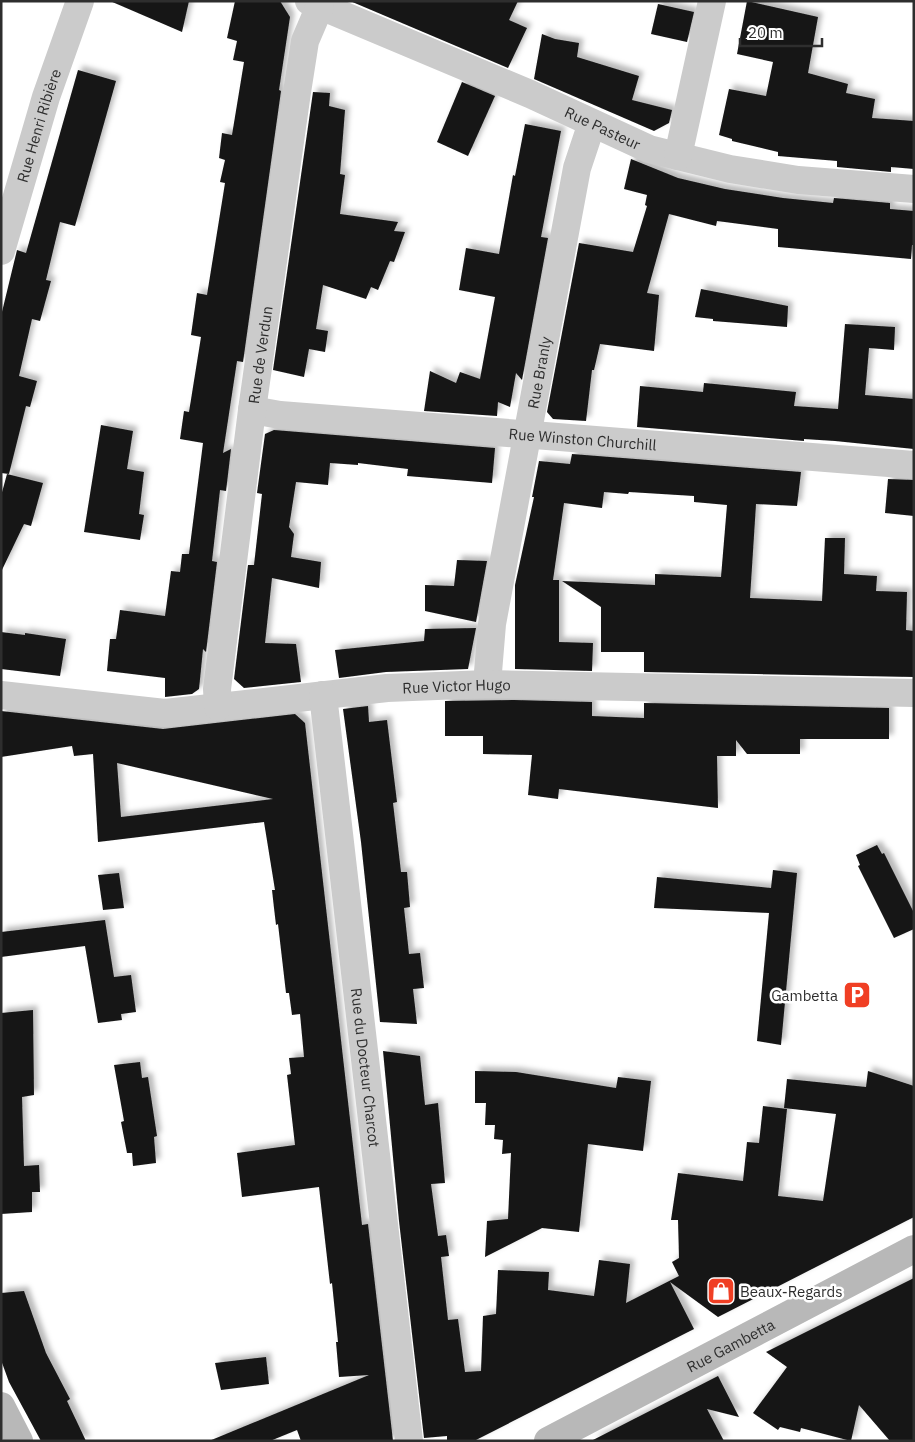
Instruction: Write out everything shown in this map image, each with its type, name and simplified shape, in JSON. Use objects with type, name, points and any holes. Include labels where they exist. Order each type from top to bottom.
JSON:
[{"type":"main road","name":"Rue Gambetta","points":[[548,1441],[914,1249]]},
{"type":"main road","points":[[1,1406],[19,1441]]},
{"type":"street","name":"Rue Henri Ribière","points":[[1,251],[46,97],[80,1]]},
{"type":"street","points":[[678,156],[712,1]]},
{"type":"street","name":"Rue Pasteur","points":[[315,3],[471,68],[649,149],[730,169],[798,180],[914,189]]},
{"type":"street","name":"Rue de Verdun","points":[[218,707],[217,689],[252,410],[302,58],[315,3]]},
{"type":"street","name":"Rue Branly","points":[[487,684],[492,624],[529,435],[577,168],[592,123]]},
{"type":"street","name":"Rue Winston Churchill","points":[[252,410],[280,415],[914,465]]},
{"type":"street","name":"Rue Victor Hugo","points":[[1,695],[165,713],[396,687],[487,684],[914,693]]},
{"type":"street","name":"Rue du Docteur Charcot","points":[[324,696],[409,1441]]},
{"type":"building","points":[[110,1],[189,1],[182,32]]},
{"type":"building","points":[[235,1],[280,1],[290,17],[243,362],[237,361],[223,453],[231,449],[226,491],[220,490],[212,561],[217,562],[206,652],[203,649],[199,689],[192,694],[165,697],[165,678],[107,671],[110,639],[116,639],[120,610],[165,616],[171,571],[180,572],[182,554],[189,554],[203,443],[180,439],[184,411],[189,412],[201,337],[191,335],[197,293],[207,295],[225,183],[220,182],[225,160],[219,158],[222,133],[232,135],[244,62],[233,60],[237,41],[227,38]]},
{"type":"building","points":[[350,1],[518,1],[509,20],[527,28],[508,68]]},
{"type":"building","points":[[747,1],[818,17],[808,73],[848,84],[846,93],[875,99],[872,118],[914,121],[914,169],[891,167],[891,172],[837,167],[837,161],[778,156],[778,152],[732,141],[732,139],[719,135],[729,89],[766,96],[773,62],[737,54]]},
{"type":"building","points":[[658,4],[694,12],[687,42],[651,34]]},
{"type":"building","points":[[542,34],[555,39],[579,43],[577,57],[639,76],[632,100],[672,110],[669,123],[654,131],[534,79]]},
{"type":"building","points":[[78,70],[116,81],[75,226],[60,222],[46,280],[51,281],[40,321],[32,319],[19,376],[37,381],[30,407],[26,406],[9,474],[1,473],[1,316],[17,250],[26,253]]},
{"type":"building","points":[[462,82],[495,96],[468,156],[437,142]]},
{"type":"building","points":[[313,92],[330,93],[329,106],[345,110],[340,174],[345,175],[340,214],[398,222],[394,231],[405,232],[394,262],[390,261],[378,290],[371,287],[366,299],[323,285],[316,329],[328,331],[325,352],[309,349],[304,377],[273,370]]},
{"type":"building","points":[[525,124],[561,131],[541,237],[548,238],[522,380],[516,373],[510,407],[498,402],[497,416],[424,411],[430,371],[456,383],[460,372],[480,379],[495,297],[459,290],[466,248],[499,254],[513,175],[515,176]]},
{"type":"building","points":[[631,159],[678,178],[725,189],[833,203],[834,198],[890,203],[890,209],[914,211],[914,245],[912,245],[911,259],[778,247],[778,229],[717,221],[716,226],[669,214],[647,293],[659,295],[654,351],[600,344],[594,370],[592,370],[586,421],[553,419],[547,412],[579,243],[633,252],[647,206],[645,205],[647,195],[624,189]]},
{"type":"building","points":[[701,289],[788,306],[787,327],[713,321],[713,319],[695,317]]},
{"type":"building","points":[[845,324],[895,327],[894,350],[869,348],[865,395],[914,399],[914,449],[835,441],[804,439],[804,441],[637,427],[640,386],[703,392],[704,383],[796,392],[794,406],[838,409]]},
{"type":"building","points":[[101,425],[133,431],[127,469],[144,472],[139,514],[144,515],[140,540],[84,532]]},
{"type":"building","points":[[274,430],[495,448],[492,483],[407,476],[408,469],[358,463],[358,465],[330,463],[328,485],[296,482],[289,527],[294,534],[291,557],[321,562],[319,588],[272,578],[265,643],[296,644],[301,682],[244,688],[234,679],[248,565],[254,565],[262,494],[257,493],[265,434]]},
{"type":"building","points":[[572,454],[801,472],[797,506],[756,504],[750,598],[822,601],[825,538],[845,538],[844,574],[877,576],[876,591],[907,592],[906,630],[914,631],[914,677],[644,672],[644,652],[601,652],[601,607],[562,581],[655,585],[655,574],[721,577],[727,505],[694,502],[694,496],[629,492],[628,494],[604,492],[602,508],[564,503],[553,580],[559,580],[559,642],[593,643],[592,671],[515,669],[515,585],[534,497],[532,497],[539,461],[570,464]]},
{"type":"building","points":[[7,474],[43,483],[31,526],[24,524],[1,572],[1,496]]},
{"type":"building","points":[[888,479],[914,480],[914,516],[885,513]]},
{"type":"building","points":[[457,560],[487,561],[476,622],[425,611],[425,585],[454,586]]},
{"type":"building","points":[[476,628],[468,669],[386,672],[339,678],[335,650],[424,641],[425,629]]},
{"type":"building","points":[[1,632],[25,635],[25,633],[66,639],[60,676],[1,669]]},
{"type":"building","points":[[445,701],[592,702],[592,716],[644,718],[644,703],[889,708],[889,739],[800,739],[800,754],[747,754],[736,740],[736,756],[717,756],[718,808],[559,789],[558,799],[528,795],[532,755],[483,754],[483,736],[445,736]]},
{"type":"building","points":[[368,706],[369,722],[387,720],[397,802],[393,803],[401,872],[407,872],[410,907],[404,908],[409,954],[420,953],[424,988],[413,989],[417,1024],[380,1022],[361,842],[343,709]]},
{"type":"building","points":[[1,711],[163,729],[295,714],[305,723],[362,1225],[368,1224],[393,1441],[301,1441],[297,1430],[270,1441],[209,1441],[369,1375],[339,1377],[336,1342],[338,1342],[332,1283],[330,1284],[319,1187],[242,1197],[237,1153],[295,1145],[287,1075],[291,1074],[289,1058],[304,1057],[300,1014],[292,1015],[289,993],[286,993],[272,890],[275,890],[264,822],[98,842],[93,754],[74,756],[72,746],[1,757]],"holes":[[[117,763],[273,799],[121,817]]]},
{"type":"building","points":[[877,845],[882,854],[884,853],[914,913],[914,929],[894,938],[858,866],[860,865],[856,855]]},
{"type":"building","points":[[773,870],[797,873],[781,1045],[757,1041],[769,913],[654,908],[657,877],[771,888]]},
{"type":"building","points":[[119,873],[124,908],[103,910],[98,875]]},
{"type":"building","points":[[105,920],[114,977],[131,975],[136,1012],[121,1014],[122,1020],[98,1023],[85,946],[1,957],[1,932]]},
{"type":"building","points":[[33,1010],[34,1095],[22,1097],[24,1166],[39,1165],[40,1192],[32,1192],[32,1212],[1,1214],[1,1013]]},
{"type":"building","points":[[383,1051],[420,1056],[425,1105],[438,1103],[445,1183],[431,1184],[438,1236],[446,1235],[449,1256],[441,1257],[448,1320],[458,1319],[465,1372],[481,1371],[483,1316],[496,1314],[498,1270],[549,1272],[548,1290],[594,1296],[599,1260],[630,1264],[626,1303],[679,1276],[672,1262],[679,1258],[678,1220],[671,1220],[678,1173],[743,1181],[747,1142],[759,1143],[763,1106],[787,1109],[778,1196],[823,1201],[836,1114],[784,1108],[787,1079],[866,1087],[868,1071],[914,1086],[914,1217],[718,1317],[670,1282],[694,1329],[474,1441],[447,1441],[447,1436],[424,1438],[399,1221]]},
{"type":"building","points":[[140,1062],[142,1078],[148,1077],[157,1136],[154,1137],[156,1163],[133,1166],[132,1153],[127,1153],[121,1122],[124,1121],[114,1065]]},
{"type":"building","points":[[475,1071],[516,1072],[616,1088],[618,1077],[651,1081],[643,1151],[588,1144],[579,1232],[542,1228],[485,1257],[487,1221],[508,1219],[511,1153],[502,1154],[503,1140],[494,1139],[495,1125],[485,1125],[486,1103],[475,1103]]},
{"type":"building","points":[[914,1278],[914,1441],[890,1441],[859,1405],[851,1441],[801,1428],[800,1432],[780,1427],[778,1430],[753,1413],[787,1367],[766,1352]]},
{"type":"building","points":[[24,1291],[46,1353],[70,1399],[67,1401],[86,1441],[41,1441],[9,1382],[1,1360],[1,1293]]},
{"type":"building","points":[[266,1357],[269,1384],[221,1390],[215,1363]]},
{"type":"building","points":[[718,1376],[739,1417],[707,1409],[724,1441],[591,1441]]},
{"type":"place","name":"Gambetta","points":[[857,995]]},
{"type":"place","name":"Beaux-Regards","points":[[721,1291]]}]
